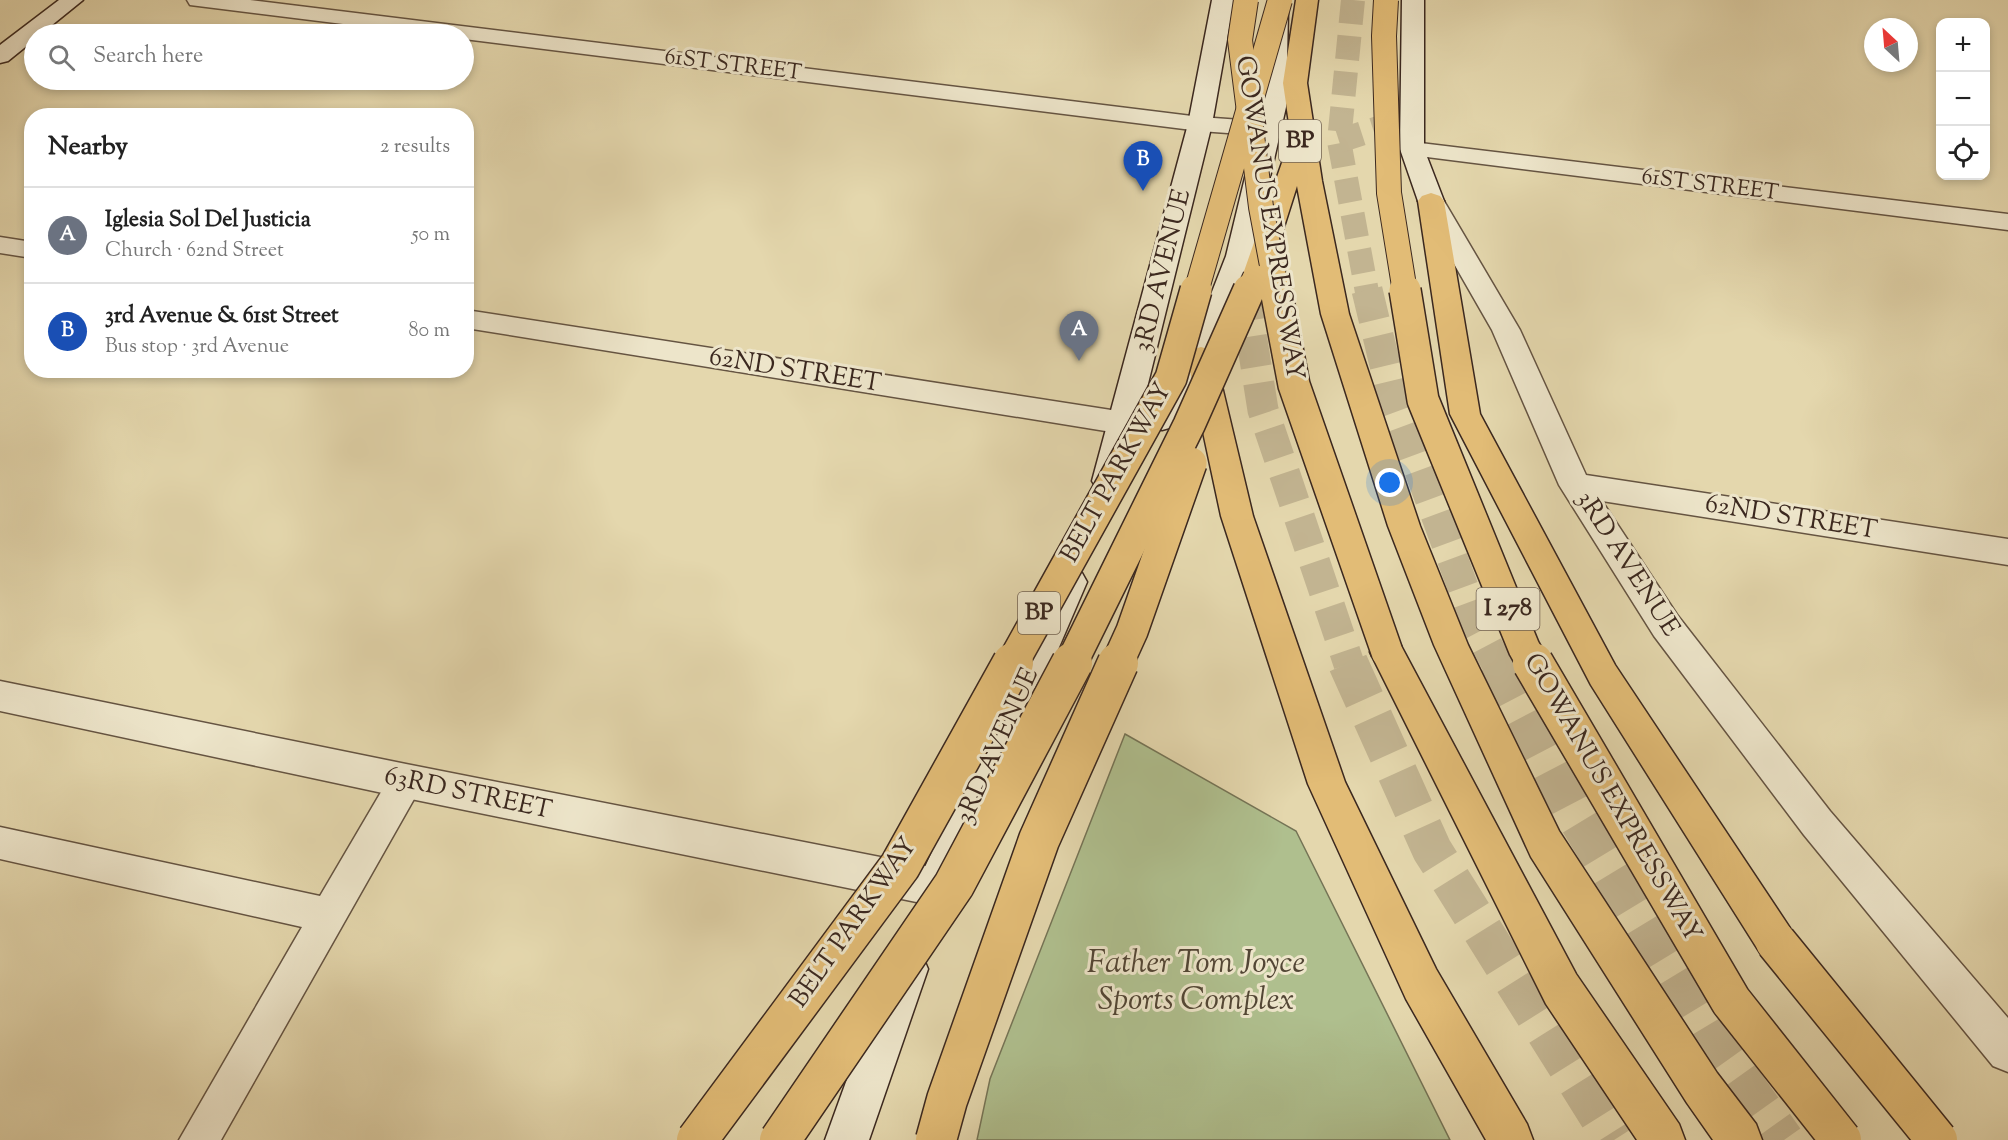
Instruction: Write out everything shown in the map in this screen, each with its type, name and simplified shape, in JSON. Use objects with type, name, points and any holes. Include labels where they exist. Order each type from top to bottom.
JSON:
[{"type":"highway","name":"GOWANUS EXPRESSWAY","points":[[1246,0],[1240,40],[1261,207],[1294,385],[1387,652],[1561,989],[1663,1140]]},
{"type":"highway","name":"BELT PARKWAY","points":[[697,1140],[900,866],[1171,378],[1279,0]]},
{"type":"highway","name":"I 278","points":[[1307,0],[1295,83],[1309,181],[1335,314],[1404,526],[1451,645],[1545,844],[1702,1088],[1740,1140]]},
{"type":"highway","name":"BELT PARKWAY","points":[[780,1140],[954,885],[1102,604],[1190,425],[1255,277],[1300,139],[1325,0]]},
{"type":"highway","name":"GOWANUS EXPRESSWAY","points":[[1386,0],[1384,36],[1389,193],[1423,400],[1524,648],[1731,1001],[1841,1140]]},
{"type":"highway","points":[[1431,201],[1465,414],[1603,675],[1776,942],[1937,1140]]},
{"type":"highway","points":[[936,1140],[947,1100],[1039,840],[1132,631],[1255,277]]},
{"type":"highway","points":[[1201,357],[1237,516],[1327,784],[1421,984],[1511,1140]]},
{"type":"street","points":[[41,24],[72,0]]},
{"type":"street","name":"61ST STREET","points":[[198,0],[392,24]]},
{"type":"street","name":"3RD AVENUE","points":[[847,1140],[936,887],[1097,522],[1200,124],[1223,0]]},
{"type":"street","points":[[1097,522],[1201,357],[1239,256],[1274,107],[1279,0]]},
{"type":"street","name":"3RD AVENUE","points":[[1413,0],[1412,149],[1431,201],[1506,330],[1575,485],[1673,635],[1817,823],[2008,1051]]},
{"type":"street","name":"61ST STREET","points":[[474,34],[1200,124],[1269,129]]},
{"type":"street","points":[[0,56],[24,37]]},
{"type":"street","name":"61ST STREET","points":[[1412,149],[2008,222]]},
{"type":"street","points":[[0,245],[24,249]]},
{"type":"street","name":"62ND STREET","points":[[474,320],[1124,423]]},
{"type":"street","name":"62ND STREET","points":[[1575,485],[2008,552]]},
{"type":"street","name":"63RD STREET","points":[[0,696],[406,781],[936,887]]},
{"type":"lane","points":[[199,1140],[406,781]]},
{"type":"lane","points":[[0,843],[328,915]]},
{"type":"green space","name":"Father Tom Joyce Sports Complex","points":[[1125,734],[1296,831],[1450,1140],[977,1140],[990,1079]]},
{"type":"tunnel","points":[[1339,141],[1353,0]]},
{"type":"tunnel","points":[[1339,141],[1412,117]]},
{"type":"tunnel","points":[[1339,141],[1367,292]]},
{"type":"tunnel","points":[[1243,281],[1245,292]]},
{"type":"tunnel","points":[[1244,290],[1263,410],[1349,664]]},
{"type":"tunnel","points":[[1367,290],[1393,398],[1478,628],[1497,664]]},
{"type":"tunnel","points":[[1348,663],[1432,850],[1614,1140]]},
{"type":"tunnel","points":[[1496,663],[1574,812],[1707,1032],[1784,1140]]},
{"type":"place","name":"3rd Avenue & 61st Street","points":[[1143,191]]},
{"type":"place","name":"Iglesia Sol Del Justicia","points":[[1079,361]]}]
